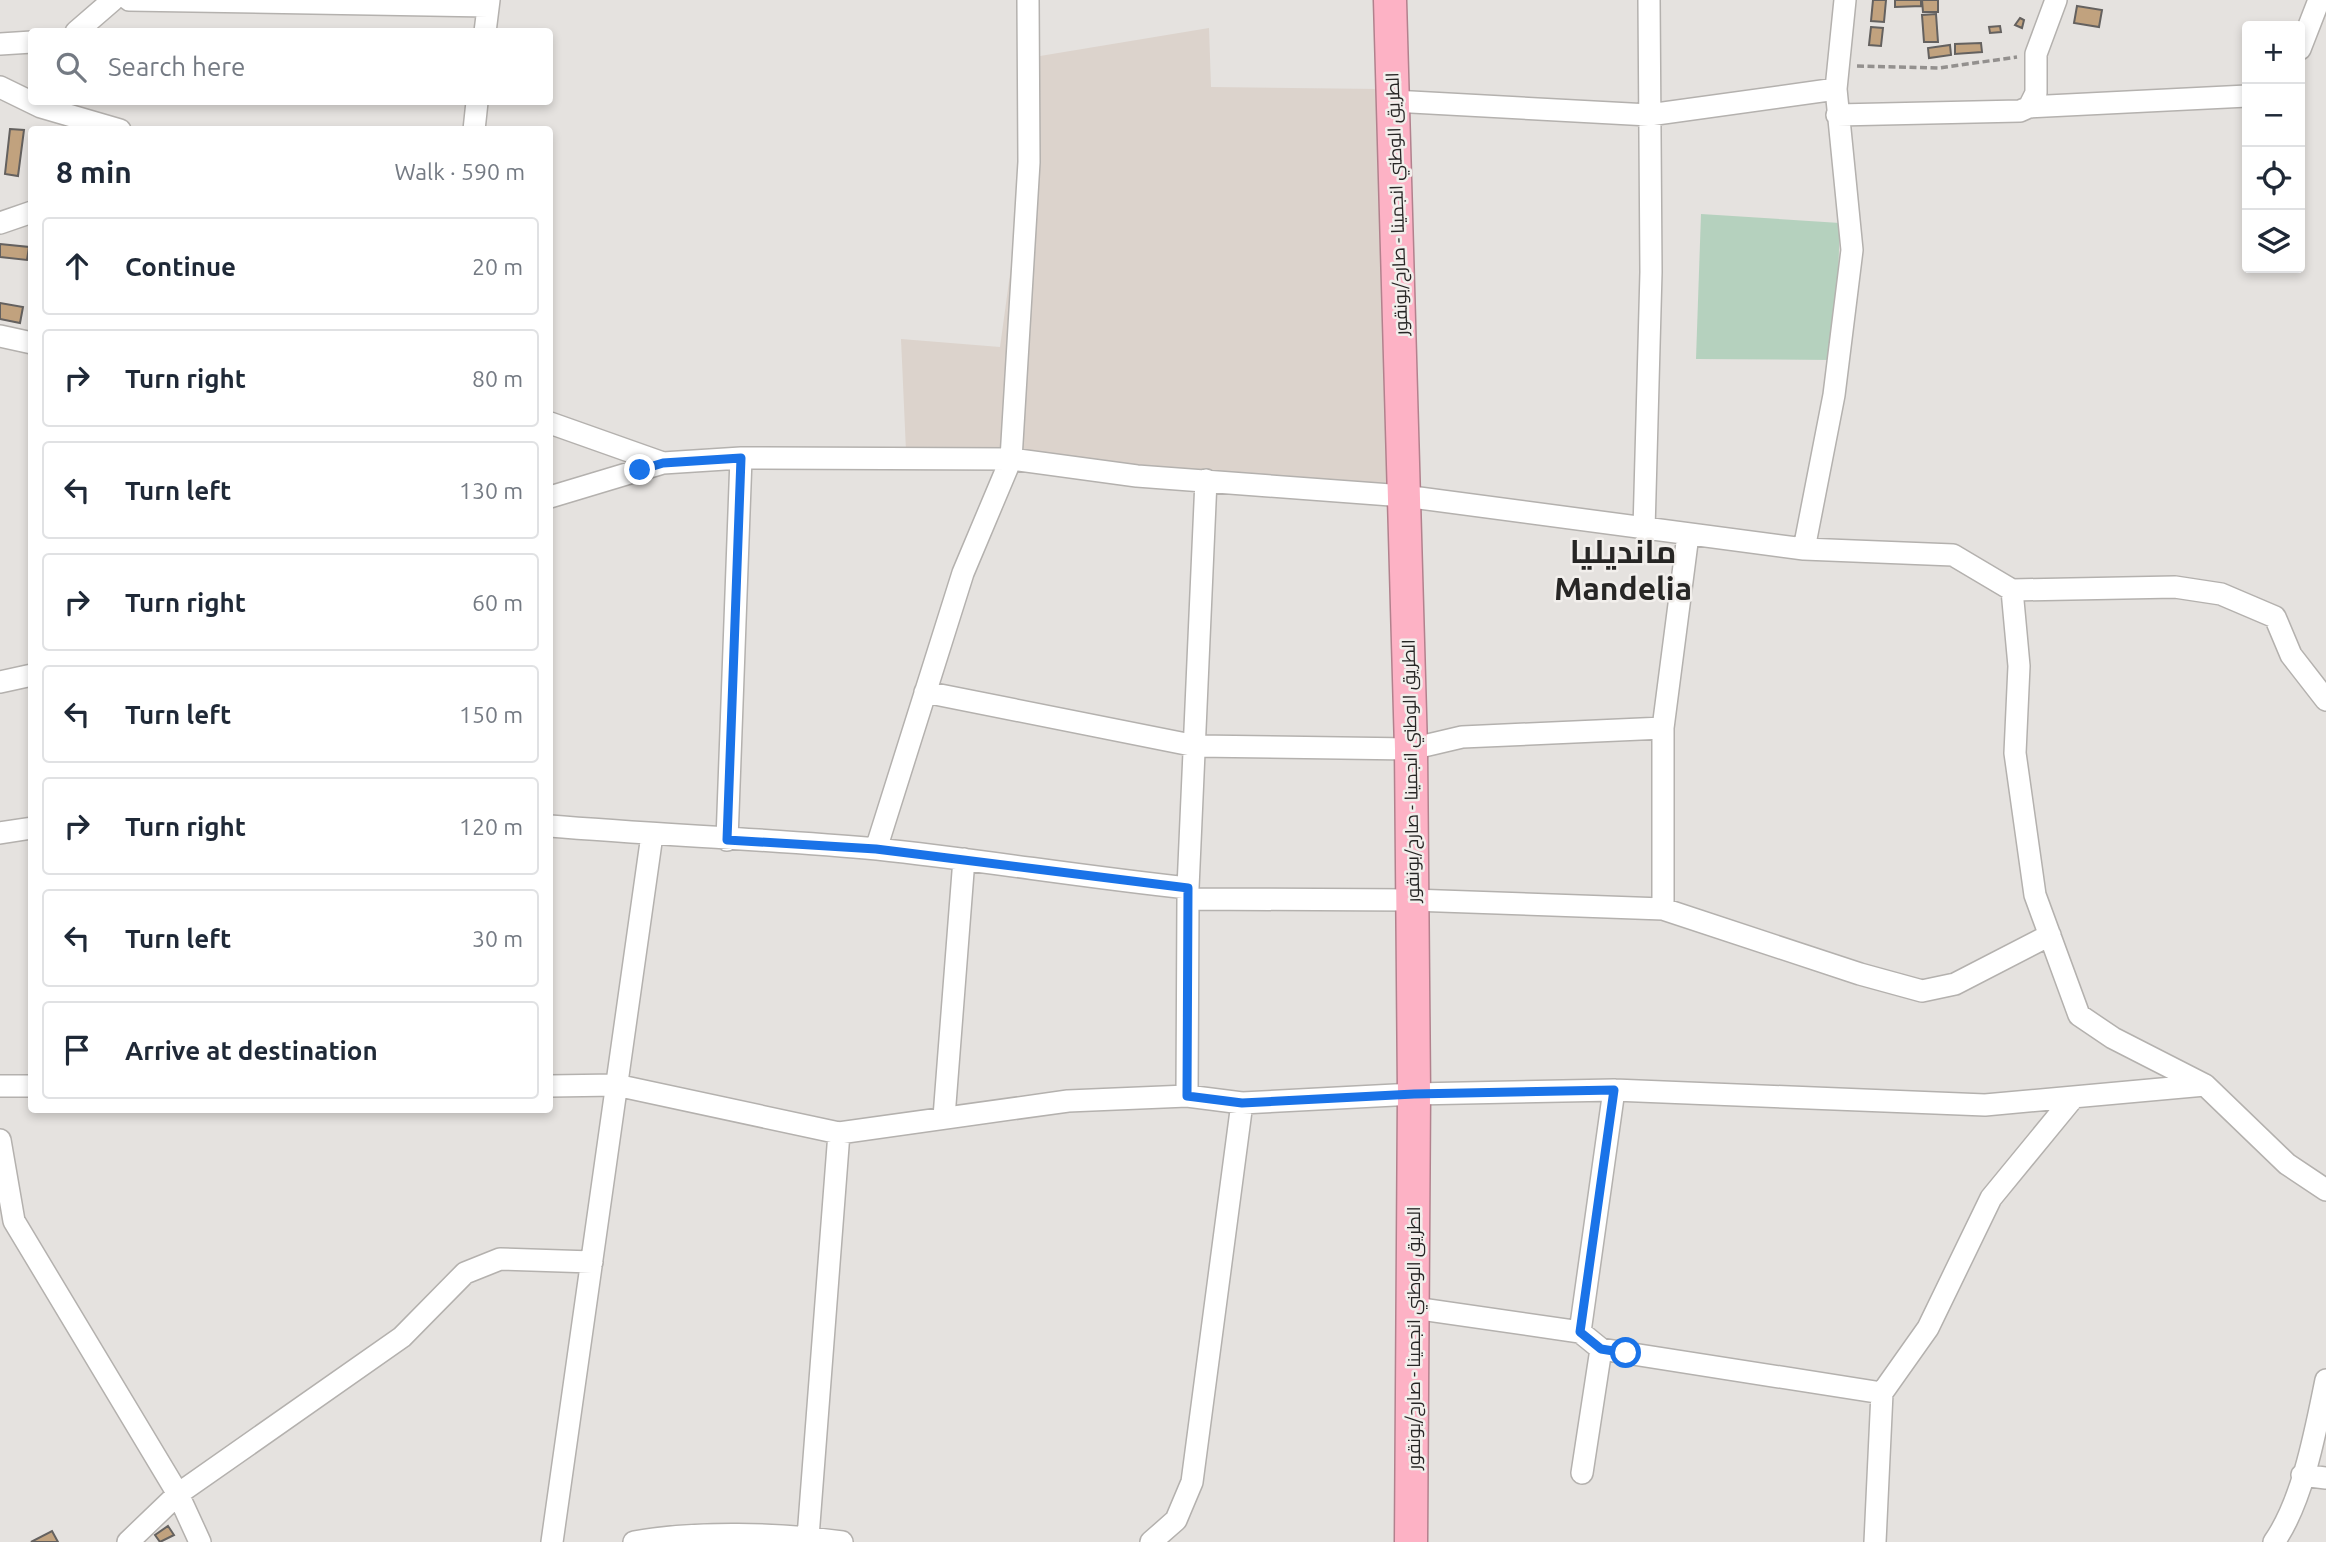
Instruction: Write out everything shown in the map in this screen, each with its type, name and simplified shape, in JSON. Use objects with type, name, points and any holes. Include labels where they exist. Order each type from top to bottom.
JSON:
[{"type":"highway","name":"الطريق الوطني انجمينا - صارح/بونقور","points":[[1390,0],[1411,749],[1414,1094],[1411,1542]]},
{"type":"street","points":[[81,28],[114,0]]},
{"type":"street","points":[[129,0],[488,3],[485,28]]},
{"type":"street","points":[[876,849],[963,573],[1011,459],[1029,162],[1028,0]]},
{"type":"street","points":[[1644,530],[1651,272],[1649,0]]},
{"type":"street","points":[[1804,549],[1834,395],[1852,250],[1836,89],[1845,0]]},
{"type":"street","points":[[2029,107],[2036,93],[2040,46],[2056,0]]},
{"type":"street","points":[[2305,37],[2319,0]]},
{"type":"street","points":[[0,44],[28,42]]},
{"type":"street","points":[[0,87],[28,101]]},
{"type":"street","points":[[1393,101],[1649,115],[1836,89]]},
{"type":"street","points":[[1837,115],[2020,111],[2029,107],[2242,96]]},
{"type":"street","points":[[37,105],[106,126]]},
{"type":"street","points":[[474,126],[477,105]]},
{"type":"street","points":[[0,223],[28,213]]},
{"type":"street","points":[[0,336],[28,342]]},
{"type":"street","points":[[553,424],[663,463]]},
{"type":"street","points":[[727,840],[741,458]]},
{"type":"street","points":[[553,496],[663,463],[741,458],[1011,459],[1137,476],[1404,496],[1644,530],[1804,549],[1953,555],[2012,590],[2175,587],[2221,594],[2275,617],[2291,655],[2326,700]]},
{"type":"street","points":[[1187,1096],[1188,894],[1206,480]]},
{"type":"street","points":[[1663,909],[1663,728],[1688,535]]},
{"type":"street","points":[[2012,590],[2019,666],[2015,753],[2035,895],[2079,1015],[2113,1038],[2205,1085],[2287,1164],[2326,1189]]},
{"type":"street","points":[[0,682],[28,676]]},
{"type":"street","points":[[925,692],[1196,746],[1411,749],[1462,737],[1663,728]]},
{"type":"street","points":[[553,826],[876,849],[964,859],[1188,894],[1663,909],[1860,974],[1922,991],[1955,984],[2050,935]]},
{"type":"street","points":[[0,833],[28,829]]},
{"type":"street","points":[[552,1542],[652,835]]},
{"type":"street","points":[[944,1117],[964,859]]},
{"type":"street","points":[[553,1086],[617,1085],[839,1133],[1068,1101],[1187,1096],[1242,1103],[1414,1094],[1614,1090],[1985,1105],[2205,1085]]},
{"type":"street","points":[[0,1086],[28,1086]]},
{"type":"street","points":[[1580,1332],[1614,1090]]},
{"type":"street","points":[[1875,1542],[1882,1393],[1928,1328],[1991,1198],[2073,1098]]},
{"type":"street","points":[[1151,1542],[1176,1520],[1192,1482],[1242,1103]]},
{"type":"street","points":[[807,1537],[839,1133]]},
{"type":"street","points":[[0,1140],[7,1227],[178,1494],[200,1542]]},
{"type":"street","points":[[128,1542],[178,1494],[402,1337],[465,1273],[500,1259],[592,1262]]},
{"type":"street","points":[[1414,1308],[1580,1332],[1601,1349],[1882,1393]]},
{"type":"street","points":[[1582,1473],[1601,1349]]},
{"type":"street","points":[[2274,1542],[2286,1526],[2326,1380]]},
{"type":"street","points":[[2302,1475],[2326,1478]]},
{"type":"street","points":[[634,1542],[663,1537],[807,1537],[842,1542]]},
{"type":"path","points":[[1838,66],[1940,68],[2040,46]]},
{"type":"shaded area","points":[[1209,28],[1211,87],[1380,89],[1397,489],[906,451],[901,339],[1000,347],[1040,56]]},
{"type":"green space","points":[[1701,214],[1840,223],[1835,360],[1696,359]]},
{"type":"building","points":[[1873,0],[1886,0],[1884,22],[1871,21]]},
{"type":"building","points":[[1895,0],[1921,0],[1921,6],[1895,7]]},
{"type":"building","points":[[1922,0],[1938,0],[1938,12],[1923,12]]},
{"type":"building","points":[[2077,6],[2102,10],[2099,27],[2074,23]]},
{"type":"building","points":[[1936,14],[1938,42],[1924,42],[1922,15]]},
{"type":"building","points":[[2020,18],[2024,20],[2022,28],[2015,25]]},
{"type":"building","points":[[2000,26],[2001,32],[1990,33],[1989,27]]},
{"type":"building","points":[[1871,27],[1883,28],[1881,46],[1869,45]]},
{"type":"building","points":[[1981,43],[1982,52],[1955,54],[1955,44]]},
{"type":"building","points":[[1950,45],[1951,55],[1929,58],[1928,48]]},
{"type":"building","points":[[10,129],[24,130],[18,176],[5,174]]},
{"type":"building","points":[[0,244],[28,247],[27,260],[0,257]]},
{"type":"building","points":[[0,303],[23,307],[20,323],[0,319]]},
{"type":"building","points":[[168,1526],[174,1535],[160,1542],[155,1535]]},
{"type":"building","points":[[52,1531],[58,1542],[31,1542]]},
{"type":"district","name":"مانديليا Mandelia","points":[[1623,570]]},
{"type":"route","points":[[640,470],[663,463],[741,458],[727,840],[876,849],[964,859],[1057,874],[1188,888],[1187,1096],[1242,1103],[1414,1094],[1614,1090],[1580,1332],[1601,1349],[1626,1353]]}]
